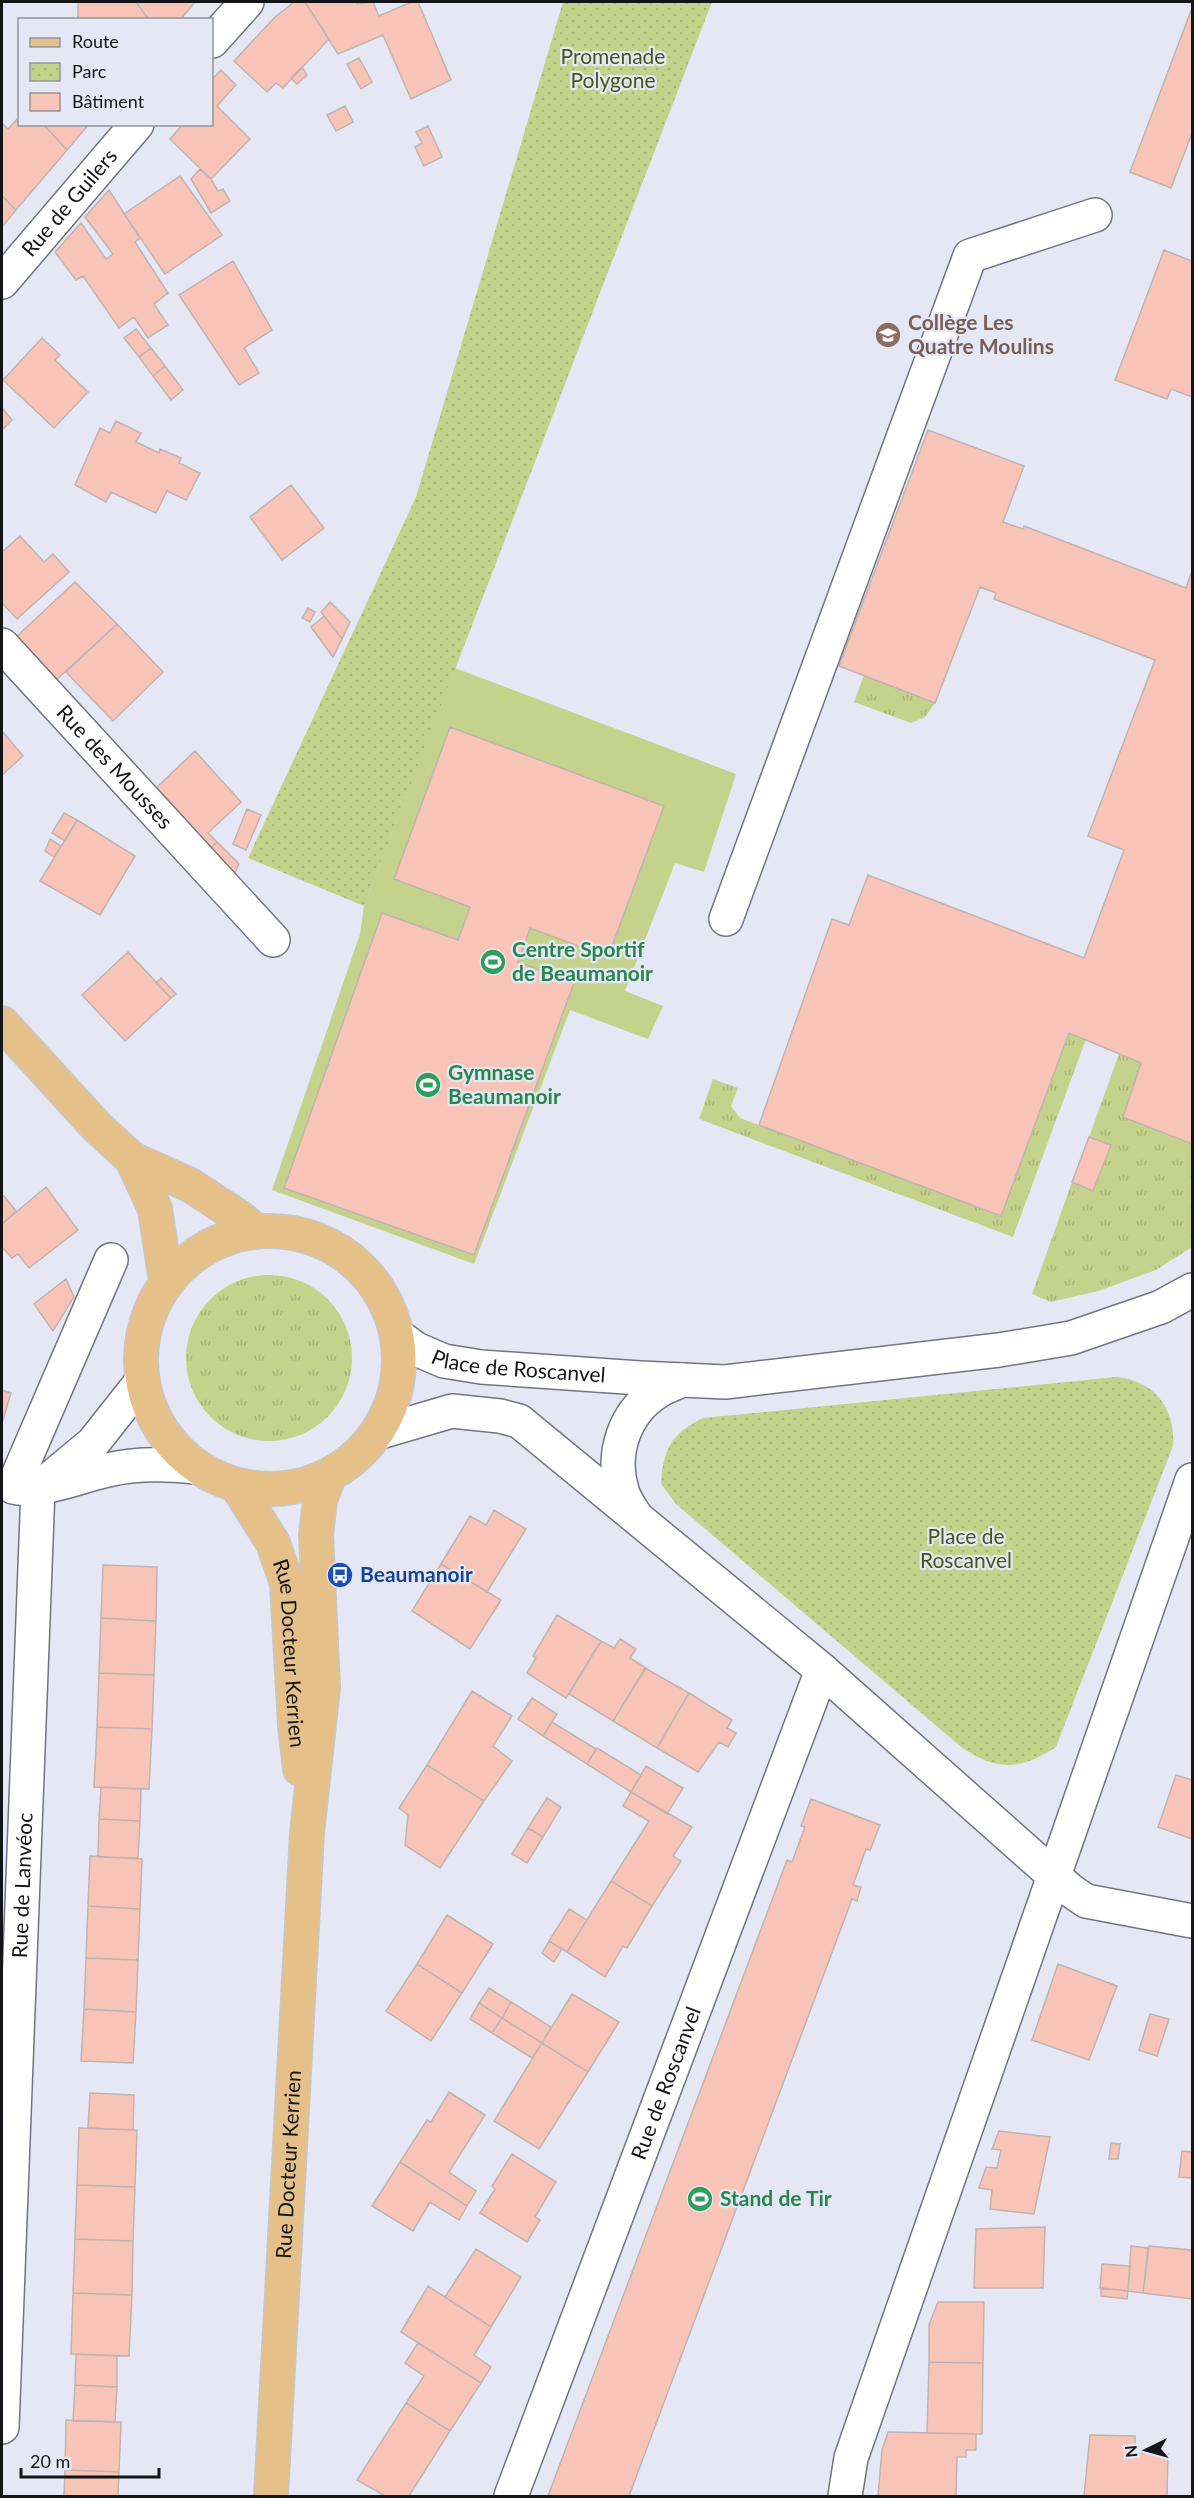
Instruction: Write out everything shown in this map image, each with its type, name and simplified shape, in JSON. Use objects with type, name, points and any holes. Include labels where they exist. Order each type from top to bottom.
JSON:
[{"type":"main road","points":[[2,1023],[97,1127],[132,1159],[190,1185],[255,1230]]},
{"type":"main road","points":[[132,1159],[155,1209],[166,1281]]},
{"type":"main road","points":[[255,1230],[294,1232],[330,1244],[361,1267],[384,1298],[397,1335],[400,1369],[393,1403],[378,1433],[356,1458],[329,1476],[299,1487],[268,1491],[237,1486],[215,1478],[195,1467],[170,1443],[152,1414],[142,1380],[140,1346],[149,1311],[166,1281],[191,1256],[221,1239],[255,1230]]},
{"type":"main road","name":"Rue Docteur Kerrien","points":[[271,2496],[307,1833],[323,1687],[316,1534],[320,1500],[329,1476]]},
{"type":"main road","name":"Rue Docteur Kerrien","points":[[237,1486],[273,1544],[287,1583],[295,1725],[307,1833]]},
{"type":"street","points":[[213,40],[247,2]]},
{"type":"street","name":"Rue de Guilers","points":[[2,282],[135,126]]},
{"type":"street","points":[[726,919],[970,256],[1095,215]]},
{"type":"street","name":"Rue des Mousses","points":[[2,645],[273,940]]},
{"type":"street","points":[[17,1487],[111,1260]]},
{"type":"street","name":"Place de Roscanvel","points":[[397,1335],[416,1349],[444,1361],[481,1367],[725,1382],[999,1350],[1071,1338],[1161,1307],[1192,1293]]},
{"type":"street","points":[[17,1487],[93,1443],[142,1380]]},
{"type":"street","name":"Place de Roscanvel","points":[[656,1534],[636,1517],[627,1501],[622,1492],[617,1464],[622,1436],[635,1411],[657,1392],[682,1380]]},
{"type":"street","name":"Place de Roscanvel","points":[[378,1433],[452,1411],[500,1416],[519,1421],[822,1670],[1086,1901],[1192,1921]]},
{"type":"street","points":[[17,1487],[110,1469],[163,1463],[195,1467]]},
{"type":"street","points":[[846,2496],[851,2458],[1192,1480]]},
{"type":"street","name":"Rue de Lanvéoc","points":[[2,2427],[17,1487]]},
{"type":"street","name":"Rue de Roscanvel","points":[[511,2496],[822,1670]]},
{"type":"green space","name":"Promenade Polygone","points":[[563,2],[712,2],[364,906],[248,858],[416,497]]},
{"type":"green space","name":"Centre Sportif de Beaumanoir","points":[[455,668],[736,774],[704,872],[675,863],[625,991],[663,1006],[648,1039],[570,1010],[474,1264],[272,1190],[360,934],[364,906]]},
{"type":"green space","points":[[864,675],[935,703],[925,717],[911,723],[854,702]]},
{"type":"green space","points":[[1069,1033],[1086,1039],[1013,1237],[699,1119],[713,1079],[738,1088],[731,1106],[740,1118],[1001,1216]]},
{"type":"green space","points":[[1119,1054],[1141,1063],[1123,1117],[1192,1144],[1192,1247],[1156,1270],[1098,1291],[1051,1302],[1032,1294],[1072,1182],[1093,1190],[1111,1145],[1089,1137]]},
{"type":"green space","points":[[269,1275],[285,1276],[301,1281],[328,1299],[346,1326],[351,1342],[351,1374],[346,1390],[328,1417],[301,1435],[285,1440],[269,1441],[253,1440],[237,1435],[210,1417],[192,1390],[187,1374],[186,1358],[187,1342],[192,1326],[210,1299],[237,1281],[253,1276]]},
{"type":"green space","name":"Place de Roscanvel","points":[[1116,1377],[1141,1384],[1152,1390],[1160,1399],[1171,1420],[1173,1446],[1056,1747],[1043,1755],[1019,1764],[996,1764],[960,1746],[676,1504],[661,1484],[664,1461],[671,1444],[684,1430],[703,1418]]},
{"type":"building","points":[[78,2],[136,2],[148,18],[78,18]]},
{"type":"building","points":[[136,2],[195,2],[182,18],[148,18]]},
{"type":"building","points":[[294,2],[305,2],[329,39],[283,88],[276,83],[267,92],[234,61],[274,18]]},
{"type":"building","points":[[305,2],[356,2],[357,4],[373,2],[379,16],[411,2],[418,2],[451,80],[411,99],[383,35],[338,54]]},
{"type":"building","points":[[1192,8],[1192,133],[1171,188],[1130,172]]},
{"type":"building","points":[[359,58],[372,82],[361,89],[347,64]]},
{"type":"building","points":[[302,67],[307,75],[297,84],[291,78]]},
{"type":"building","points":[[221,70],[236,85],[217,106],[250,139],[211,179],[170,139],[181,126],[213,126],[213,78]]},
{"type":"building","points":[[345,106],[353,122],[336,131],[327,115]]},
{"type":"building","points":[[18,118],[18,126],[45,126],[67,150],[16,210],[2,196],[2,123],[8,129]]},
{"type":"building","points":[[45,126],[87,126],[67,150]]},
{"type":"building","points":[[428,126],[442,157],[424,166],[415,147],[422,143],[416,132]]},
{"type":"building","points":[[200,169],[211,179],[218,191],[223,189],[230,201],[211,213],[191,179]]},
{"type":"building","points":[[180,176],[222,235],[165,274],[124,214]]},
{"type":"building","points":[[109,190],[140,238],[135,242],[168,293],[154,304],[168,325],[148,338],[134,317],[119,328],[83,276],[76,280],[55,252],[81,223],[106,259],[113,254],[85,217]]},
{"type":"building","points":[[2,196],[16,210],[2,227]]},
{"type":"building","points":[[1164,250],[1192,261],[1192,397],[1171,389],[1167,399],[1115,380]]},
{"type":"building","points":[[1164,250],[1192,261],[1192,397],[1171,389],[1167,399],[1115,380]]},
{"type":"building","points":[[233,261],[272,330],[244,348],[259,373],[239,385],[179,295]]},
{"type":"building","points":[[136,329],[151,348],[139,357],[124,338]]},
{"type":"building","points":[[42,338],[60,355],[55,360],[88,392],[54,428],[3,380]]},
{"type":"building","points":[[151,348],[165,366],[153,376],[139,357]]},
{"type":"building","points":[[165,366],[183,390],[171,400],[153,376]]},
{"type":"building","points":[[2,408],[12,420],[2,430]]},
{"type":"building","points":[[116,421],[141,433],[136,442],[159,453],[160,449],[181,458],[179,463],[200,473],[186,500],[167,491],[156,513],[111,492],[106,502],[75,485],[100,428],[110,433]]},
{"type":"building","points":[[928,430],[1024,466],[1003,522],[1023,529],[1024,526],[1186,588],[1192,571],[1192,1144],[1123,1117],[1141,1063],[1069,1033],[1001,1216],[759,1125],[832,919],[849,925],[868,875],[1084,958],[1124,850],[1088,836],[1155,660],[994,599],[996,593],[980,587],[935,703],[839,666]]},
{"type":"building","points":[[928,430],[1024,466],[1003,522],[1023,529],[1024,526],[1186,588],[1192,571],[1192,1144],[1123,1117],[1141,1063],[1069,1033],[1001,1216],[759,1125],[832,919],[849,925],[868,875],[1084,958],[1124,850],[1088,836],[1155,660],[994,599],[996,593],[980,587],[935,703],[839,666]]},
{"type":"building","points":[[291,485],[324,528],[282,560],[250,517]]},
{"type":"building","points":[[20,536],[44,562],[53,554],[69,572],[17,619],[2,603],[2,552]]},
{"type":"building","points":[[75,582],[117,624],[55,681],[15,638]]},
{"type":"building","points":[[330,602],[350,622],[342,639],[321,612]]},
{"type":"building","points":[[308,608],[315,612],[310,622],[302,618]]},
{"type":"building","points":[[324,616],[342,639],[333,657],[311,627]]},
{"type":"building","points":[[117,624],[163,672],[113,721],[66,672]]},
{"type":"building","name":"Centre Sportif de Beaumanoir","points":[[450,727],[664,806],[608,957],[530,928],[518,962],[574,983],[474,1255],[284,1188],[382,913],[458,940],[470,907],[394,879]]},
{"type":"building","points":[[2,731],[23,756],[2,775]]},
{"type":"building","points":[[195,751],[241,802],[208,833],[217,842],[210,849],[155,789]]},
{"type":"building","points":[[247,809],[261,815],[246,850],[233,844]]},
{"type":"building","points":[[64,813],[77,820],[65,841],[52,833]]},
{"type":"building","points":[[77,820],[135,856],[100,915],[40,881]]},
{"type":"building","points":[[50,839],[61,846],[54,857],[45,851]]},
{"type":"building","points":[[217,842],[239,864],[234,875],[210,849]]},
{"type":"building","points":[[128,952],[171,998],[125,1041],[82,995]]},
{"type":"building","points":[[161,978],[176,994],[171,998],[156,983]]},
{"type":"building","points":[[1089,1137],[1111,1145],[1093,1191],[1072,1182]]},
{"type":"building","points":[[46,1187],[78,1230],[29,1268],[18,1254],[12,1258],[2,1247],[2,1224]]},
{"type":"building","points":[[4,1196],[16,1211],[2,1224],[2,1198]]},
{"type":"building","points":[[66,1279],[74,1297],[53,1331],[34,1304]]},
{"type":"building","points":[[2,1390],[11,1393],[3,1420],[2,1420]]},
{"type":"building","points":[[494,1510],[526,1529],[487,1592],[441,1564],[470,1516],[486,1525]]},
{"type":"building","points":[[441,1564],[501,1600],[470,1649],[412,1611]]},
{"type":"building","points":[[103,1565],[157,1567],[156,1621],[101,1618]]},
{"type":"building","points":[[557,1615],[601,1641],[566,1698],[527,1673],[536,1658],[533,1656]]},
{"type":"building","points":[[101,1618],[156,1621],[154,1675],[99,1673]]},
{"type":"building","points":[[620,1639],[636,1649],[630,1658],[646,1668],[613,1721],[569,1694],[601,1641],[614,1648]]},
{"type":"building","points":[[645,1668],[689,1693],[657,1748],[613,1721]]},
{"type":"building","points":[[99,1673],[154,1675],[152,1729],[97,1727]]},
{"type":"building","points":[[472,1691],[512,1716],[493,1746],[512,1761],[484,1801],[427,1765]]},
{"type":"building","points":[[689,1693],[732,1720],[727,1728],[736,1733],[728,1747],[719,1742],[698,1772],[657,1748]]},
{"type":"building","points":[[532,1698],[557,1714],[543,1736],[518,1719]]},
{"type":"building","points":[[552,1722],[596,1749],[587,1764],[543,1736]]},
{"type":"building","points":[[97,1727],[152,1729],[149,1789],[94,1787]]},
{"type":"building","points":[[597,1748],[641,1775],[631,1792],[587,1764]]},
{"type":"building","points":[[427,1765],[484,1801],[440,1868],[405,1845],[408,1815],[399,1808]]},
{"type":"building","points":[[646,1766],[683,1788],[667,1814],[631,1792]]},
{"type":"building","points":[[1176,1775],[1192,1780],[1192,1839],[1158,1827]]},
{"type":"building","points":[[101,1787],[141,1789],[140,1821],[99,1819]]},
{"type":"building","points":[[631,1792],[692,1827],[673,1856],[681,1861],[652,1906],[611,1881],[649,1821],[623,1806]]},
{"type":"building","points":[[547,1798],[561,1807],[543,1837],[528,1828]]},
{"type":"building","name":"Stand de Tir","points":[[811,1799],[880,1825],[870,1850],[866,1849],[853,1885],[861,1887],[857,1901],[852,1899],[629,2496],[548,2496],[787,1860],[792,1862],[805,1827],[801,1826]]},
{"type":"building","points":[[99,1819],[140,1821],[138,1858],[98,1857]]},
{"type":"building","points":[[528,1828],[543,1837],[527,1863],[512,1854]]},
{"type":"building","points":[[90,1856],[142,1859],[140,1909],[88,1906]]},
{"type":"building","points":[[611,1881],[652,1906],[627,1948],[623,1946],[605,1977],[567,1952]]},
{"type":"building","points":[[88,1906],[140,1909],[138,1960],[86,1958]]},
{"type":"building","points":[[569,1909],[587,1920],[567,1952],[549,1941]]},
{"type":"building","points":[[447,1915],[493,1944],[462,1993],[417,1964]]},
{"type":"building","points":[[549,1941],[562,1949],[554,1962],[542,1953]]},
{"type":"building","points":[[86,1958],[138,1960],[136,2012],[84,2009]]},
{"type":"building","points":[[417,1964],[462,1993],[431,2041],[386,2011]]},
{"type":"building","points":[[1058,1964],[1117,1986],[1089,2060],[1032,2040]]},
{"type":"building","points":[[489,1988],[511,2002],[502,2018],[479,2003]]},
{"type":"building","points":[[572,1994],[619,2022],[588,2072],[542,2043]]},
{"type":"building","points":[[511,2002],[551,2027],[542,2043],[502,2018]]},
{"type":"building","points":[[479,2003],[502,2018],[492,2033],[470,2019]]},
{"type":"building","points":[[84,2009],[136,2012],[133,2063],[81,2061]]},
{"type":"building","points":[[1150,2014],[1169,2019],[1157,2056],[1139,2050]]},
{"type":"building","points":[[502,2018],[542,2043],[532,2058],[492,2033]]},
{"type":"building","points":[[542,2043],[588,2072],[539,2149],[494,2121]]},
{"type":"building","points":[[449,2092],[485,2115],[449,2172],[476,2191],[467,2206],[400,2162],[427,2120],[431,2122]]},
{"type":"building","points":[[90,2093],[134,2095],[133,2130],[88,2128]]},
{"type":"building","points":[[79,2128],[137,2130],[135,2187],[77,2185]]},
{"type":"building","points":[[999,2131],[1050,2137],[1034,2214],[990,2209],[992,2190],[979,2188],[986,2167],[997,2168],[1001,2150],[992,2149]]},
{"type":"building","points":[[1111,2143],[1120,2144],[1118,2159],[1109,2159]]},
{"type":"building","points":[[1182,2151],[1192,2152],[1192,2178],[1179,2177]]},
{"type":"building","points":[[512,2154],[556,2182],[535,2217],[540,2220],[527,2242],[480,2213],[495,2189],[492,2186]]},
{"type":"building","points":[[400,2162],[467,2206],[459,2220],[430,2202],[413,2231],[372,2206]]},
{"type":"building","points":[[77,2185],[135,2187],[133,2241],[75,2239]]},
{"type":"building","points":[[1045,2227],[1043,2288],[974,2288],[976,2229]]},
{"type":"building","points":[[75,2239],[133,2241],[132,2295],[73,2293]]},
{"type":"building","points":[[1131,2246],[1148,2248],[1143,2293],[1128,2291]]},
{"type":"building","points":[[1149,2246],[1192,2250],[1192,2299],[1143,2293]]},
{"type":"building","points":[[476,2249],[521,2277],[491,2327],[445,2297]]},
{"type":"building","points":[[1102,2264],[1130,2266],[1128,2291],[1100,2288]]},
{"type":"building","points":[[428,2286],[491,2327],[474,2355],[491,2367],[481,2383],[401,2332]]},
{"type":"building","points":[[1101,2288],[1128,2291],[1127,2299],[1101,2296]]},
{"type":"building","points":[[73,2293],[132,2295],[129,2356],[71,2354]]},
{"type":"building","points":[[938,2302],[984,2302],[983,2363],[929,2362],[929,2325]]},
{"type":"building","points":[[418,2343],[481,2383],[450,2431],[406,2403],[424,2376],[405,2363]]},
{"type":"building","points":[[76,2354],[117,2356],[117,2387],[75,2385]]},
{"type":"building","points":[[929,2362],[983,2363],[982,2434],[927,2433]]},
{"type":"building","points":[[75,2385],[117,2387],[115,2422],[73,2421]]},
{"type":"building","points":[[406,2403],[450,2431],[409,2496],[385,2496],[357,2480]]},
{"type":"building","points":[[66,2420],[121,2422],[119,2472],[65,2470]]},
{"type":"building","points":[[888,2432],[976,2434],[976,2450],[966,2450],[966,2457],[957,2457],[956,2496],[878,2496],[882,2450]]},
{"type":"building","points":[[1090,2435],[1135,2436],[1135,2453],[1168,2454],[1167,2496],[1084,2496]]},
{"type":"building","points":[[65,2470],[119,2472],[118,2496],[64,2496]]},
{"type":"place","name":"Collège Les Quatre Moulins","points":[[888,335]]},
{"type":"place","name":"Centre Sportif de Beaumanoir","points":[[493,962]]},
{"type":"place","name":"Gymnase Beaumanoir","points":[[428,1085]]},
{"type":"place","name":"Beaumanoir","points":[[340,1575]]},
{"type":"place","name":"Stand de Tir","points":[[700,2199]]}]
